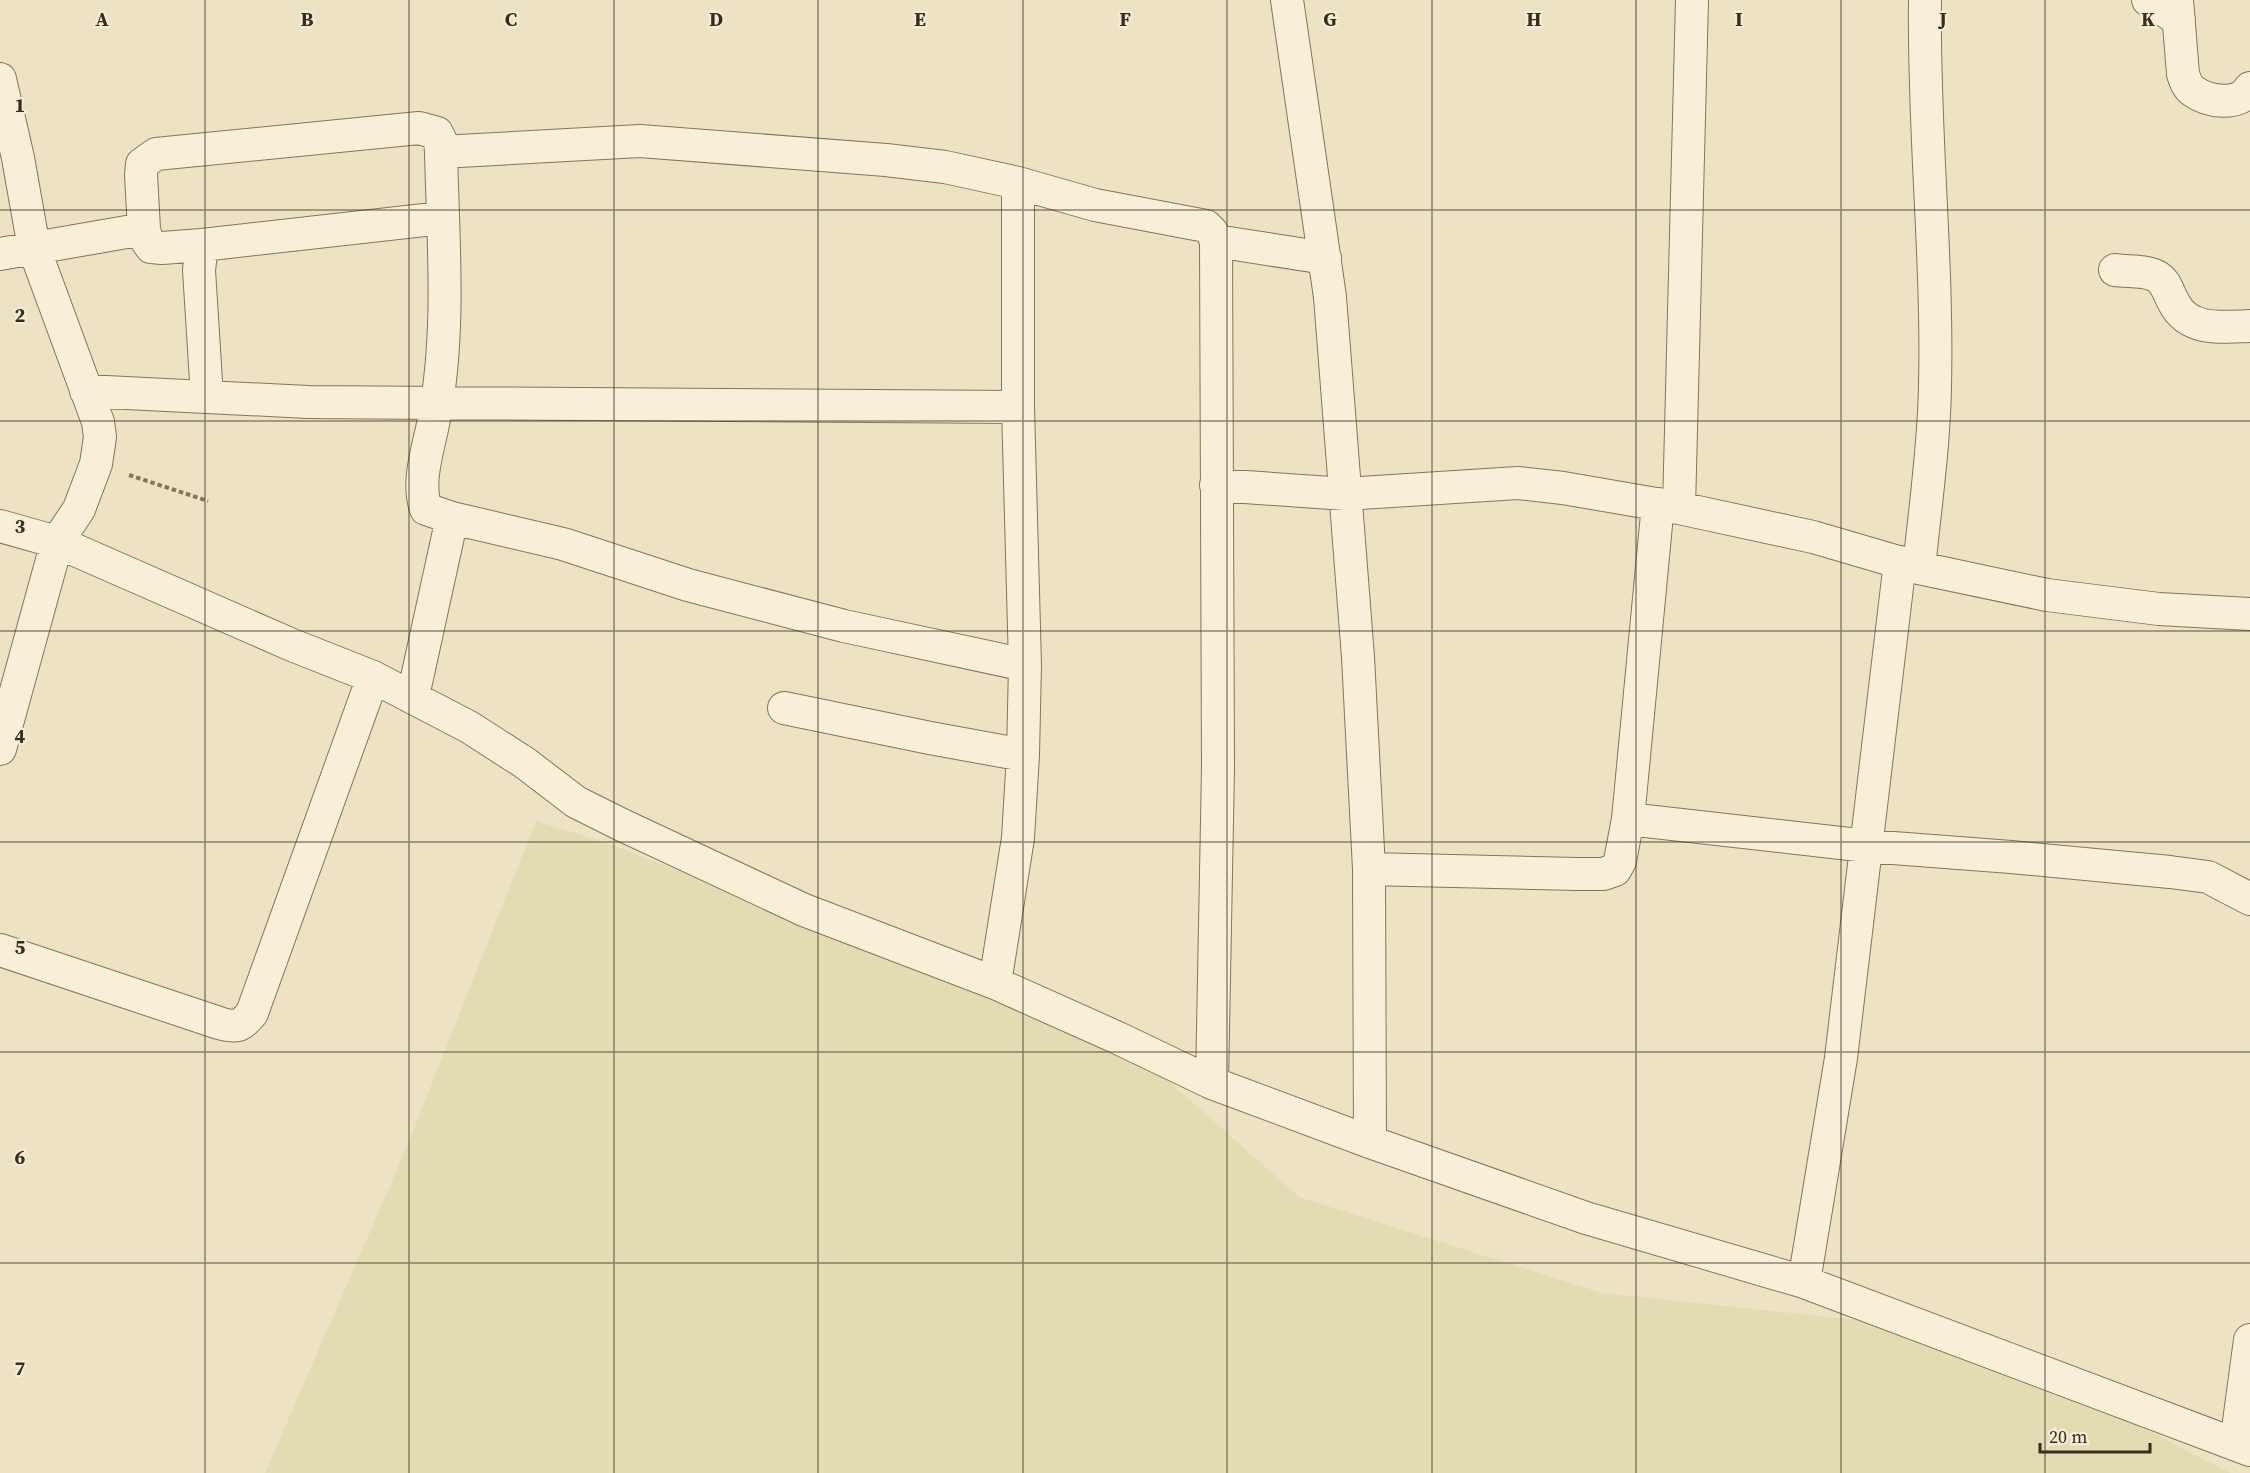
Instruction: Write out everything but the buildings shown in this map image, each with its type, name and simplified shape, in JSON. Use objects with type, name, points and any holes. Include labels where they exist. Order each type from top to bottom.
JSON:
[{"type":"street","points":[[1287,0],[1325,258],[1358,657],[1369,869],[1370,1142]]},
{"type":"street","points":[[1369,869],[1603,874],[1615,870],[1620,861],[1628,819],[1668,506],[1692,0]]},
{"type":"street","points":[[1804,1282],[1841,1058],[1867,846],[1935,389],[1935,301],[1929,134],[1924,69],[1925,0]]},
{"type":"street","points":[[2148,0],[2178,10],[2183,74],[2187,86],[2193,92],[2215,99],[2229,100],[2242,97],[2250,88]]},
{"type":"street","points":[[0,79],[18,158],[34,248],[98,422],[100,437],[96,464],[79,509],[57,542],[0,749]]},
{"type":"street","points":[[442,218],[162,249],[151,247],[147,242],[144,229],[142,164],[156,154],[419,128],[437,133],[441,152],[442,218],[443,323],[438,402],[423,480],[422,497],[426,509],[452,518],[564,544],[688,585],[822,620],[949,650],[1025,665]]},
{"type":"street","points":[[441,152],[640,141],[885,160],[945,167],[1018,183],[1095,205],[1206,226],[1212,232],[1216,241],[1218,768],[1212,1083]]},
{"type":"street","points":[[995,983],[1018,838],[1023,755],[1025,665],[1018,407],[1018,183]]},
{"type":"street","points":[[0,254],[144,229]]},
{"type":"street","points":[[1216,241],[1325,258]]},
{"type":"street","points":[[202,245],[200,280],[207,397]]},
{"type":"street","points":[[2115,270],[2158,277],[2165,283],[2179,310],[2194,322],[2211,327],[2250,326]]},
{"type":"street","points":[[86,392],[308,402],[1018,407]]},
{"type":"street","points":[[1216,485],[1345,494],[1518,483],[1563,488],[1668,506],[1814,537],[1909,565],[2047,595],[2159,609],[2250,614]]},
{"type":"street","points":[[413,696],[452,518]]},
{"type":"street","points":[[0,526],[57,542],[413,696],[525,763],[576,802],[804,910],[995,983],[1212,1083],[1370,1142],[1586,1218],[1804,1282],[2243,1447],[2250,1340]]},
{"type":"street","points":[[0,950],[219,1023],[237,1027],[243,1024],[252,1013],[373,677]]},
{"type":"street","points":[[784,708],[1023,755]]},
{"type":"street","points":[[1628,819],[1867,846],[2011,857],[2208,877],[2250,899]]},
{"type":"path","points":[[96,464],[208,501]]},
{"type":"shaded area","points":[[536,821],[612,845],[1129,1046],[1299,1197],[1602,1293],[1953,1330],[2231,1473],[265,1473],[406,1149]]}]
